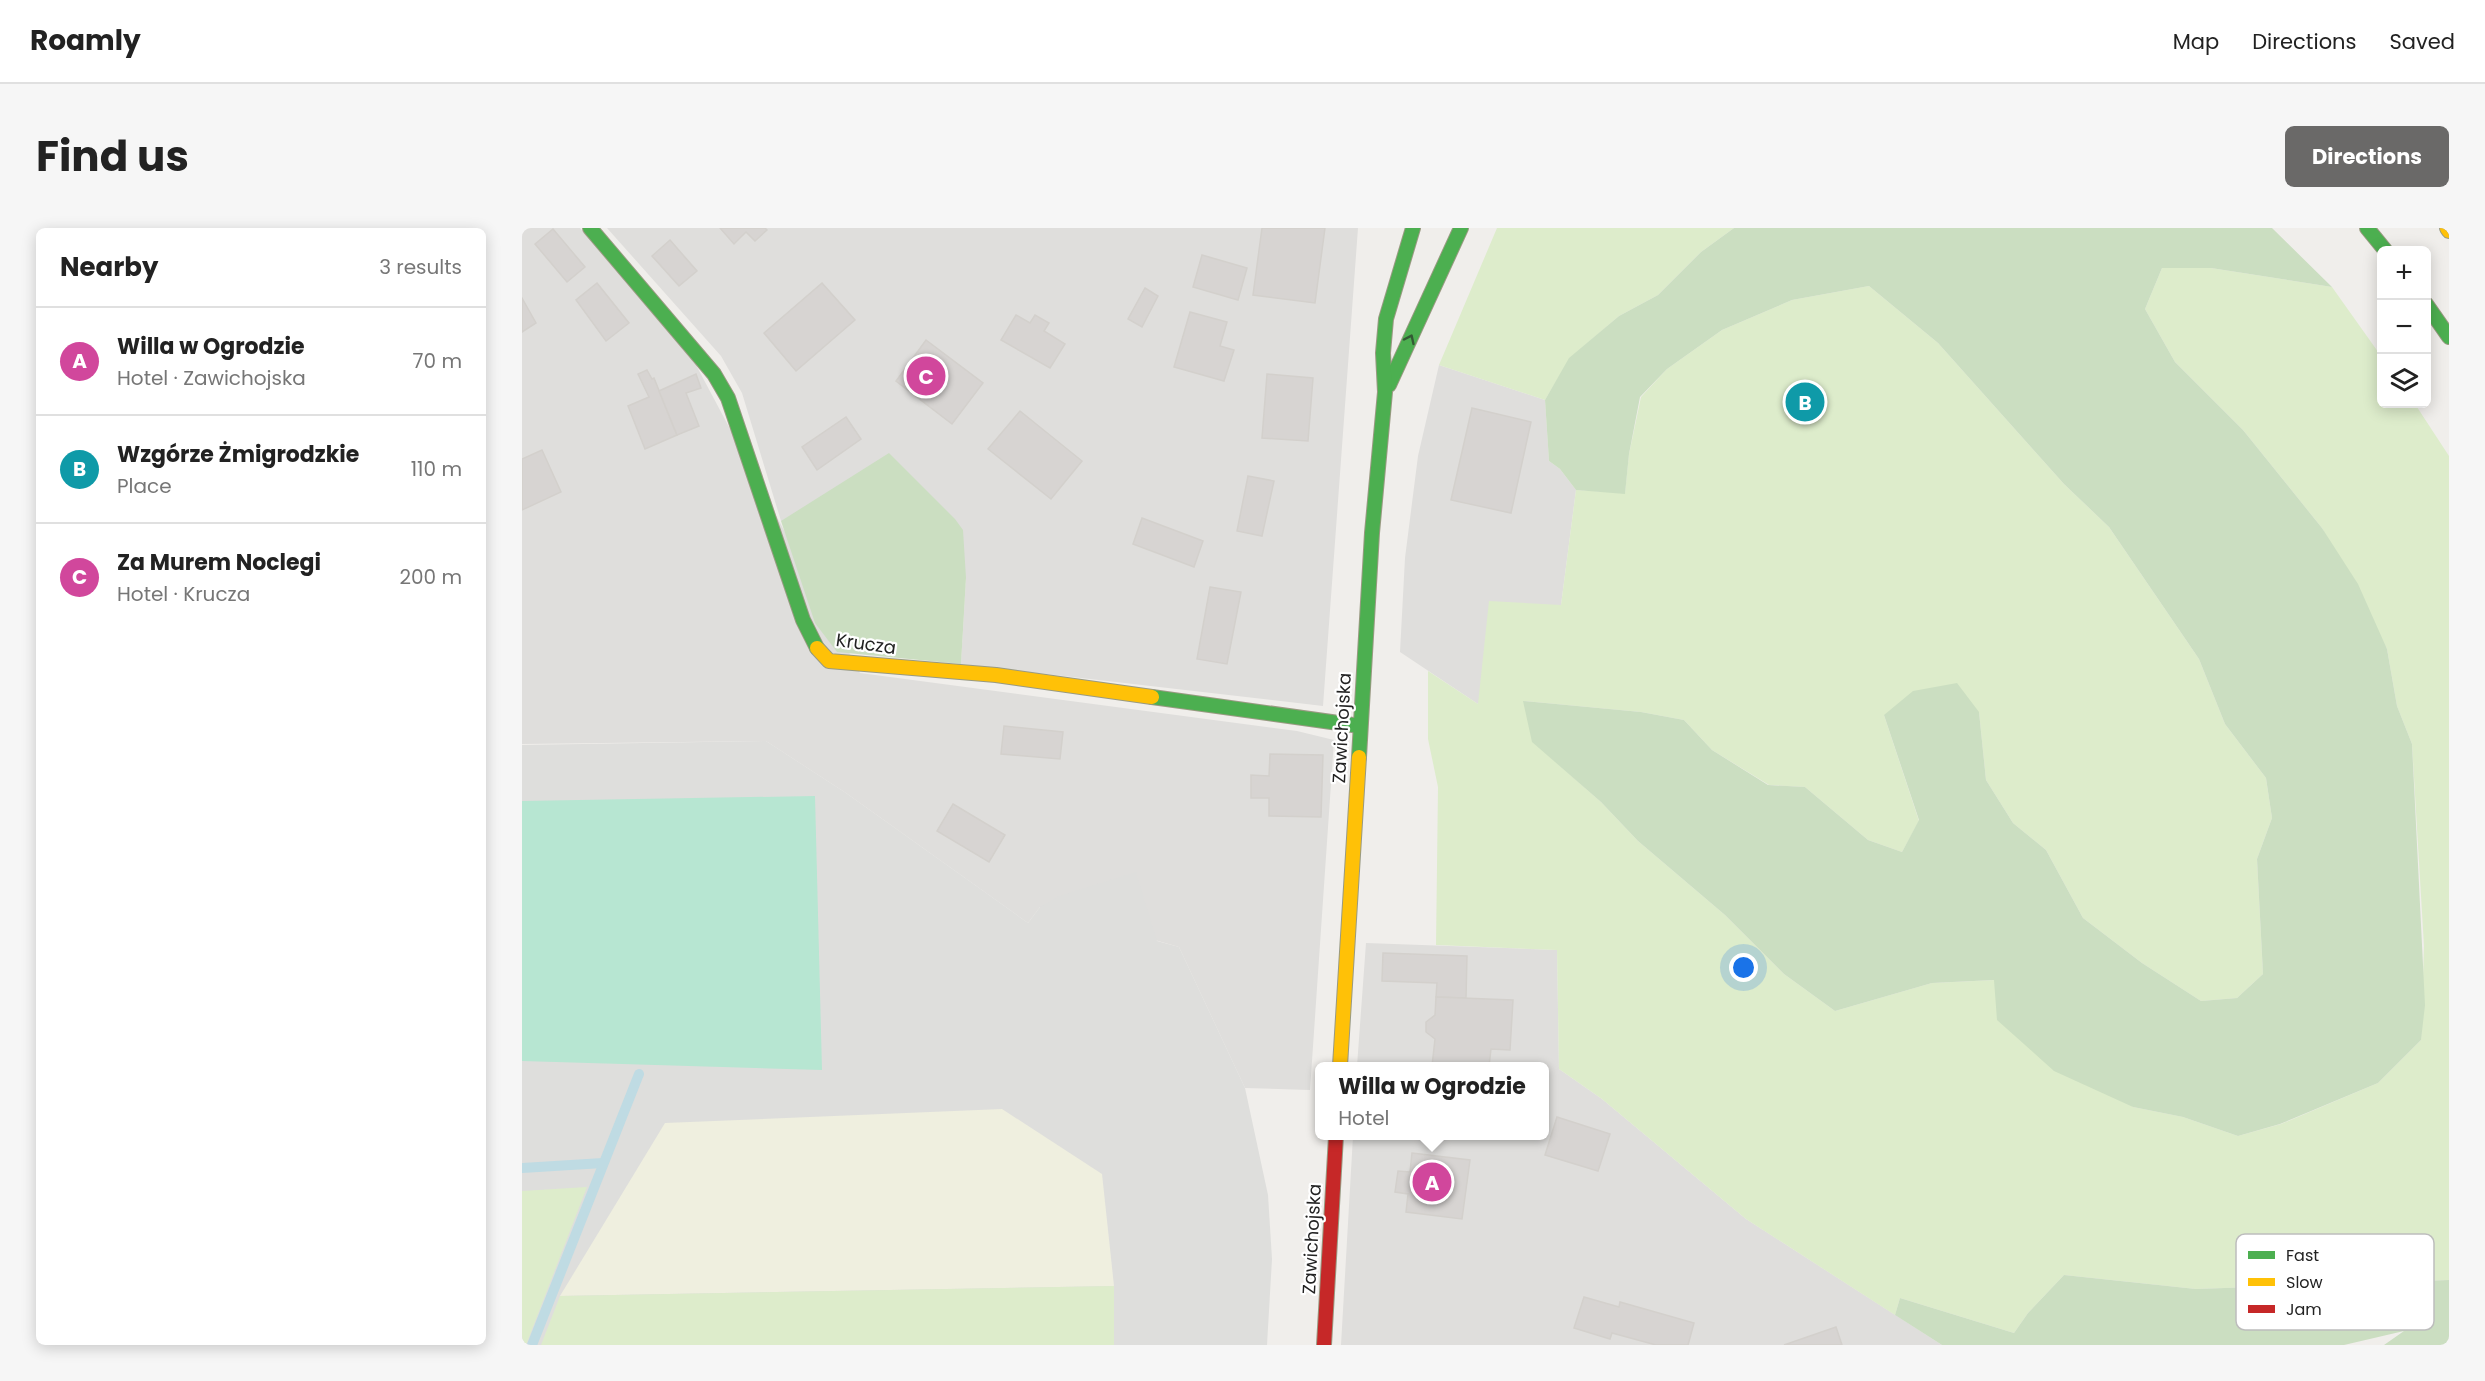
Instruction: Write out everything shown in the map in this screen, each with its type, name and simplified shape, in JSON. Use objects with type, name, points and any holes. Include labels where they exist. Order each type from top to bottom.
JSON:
[{"type":"street","name":"Krucza","points":[[590,228],[708,367],[728,398],[803,620],[812,643],[829,661],[996,675],[1360,726]]},
{"type":"street","name":"Zawichojska","points":[[1340,1062],[1371,533],[1385,392],[1383,352],[1386,319],[1413,228]]},
{"type":"street","name":"Zawichojska","points":[[1385,392],[1461,228]]},
{"type":"street","points":[[2367,228],[2382,246]]},
{"type":"street","points":[[2431,310],[2449,337]]},
{"type":"street","name":"Zawichojska","points":[[1324,1345],[1336,1140]]},
{"type":"shaded area","points":[[522,228],[580,228],[696,365],[860,673],[1297,731],[1334,740],[1310,1090],[1245,1088],[1179,947],[1040,907],[1028,923],[846,793],[766,741],[522,744]]},
{"type":"shaded area","points":[[607,228],[1358,228],[1323,706],[961,664],[966,578],[781,521],[742,393],[721,356]]},
{"type":"shaded area","points":[[1439,365],[1545,400],[1549,461],[1560,469],[1576,490],[1561,605],[1478,704],[1400,652],[1405,558],[1418,456]]},
{"type":"shaded area","points":[[766,741],[846,793],[1028,923],[1040,907],[1059,896],[1136,872],[1157,941],[1179,947],[1245,1088],[1268,1195],[1272,1259],[1267,1345],[522,1345],[522,745]]},
{"type":"shaded area","points":[[1366,943],[1557,950],[1559,1069],[1602,1099],[1746,1219],[1942,1345],[1341,1345],[1353,1140],[1549,1140],[1549,1062],[1357,1062]]},
{"type":"green space","points":[[1497,228],[1734,228],[1701,252],[1658,295],[1619,316],[1570,358],[1545,400],[1439,365]]},
{"type":"green space","points":[[1734,228],[2272,228],[2332,287],[2211,268],[2162,268],[2145,309],[2175,362],[2243,430],[2322,528],[2358,584],[2387,649],[2397,706],[2412,744],[2425,1005],[2421,1040],[2378,1083],[2280,1124],[2238,1136],[2183,1117],[2133,1107],[2054,1071],[1997,1020],[1994,980],[1932,983],[1835,1011],[1784,974],[1725,915],[1638,841],[1601,802],[1532,742],[1523,701],[1641,712],[1684,720],[1712,750],[1768,785],[1805,787],[1868,840],[1902,852],[1919,820],[1884,715],[1913,691],[1957,683],[1979,712],[1986,780],[2013,823],[2046,850],[2083,918],[2142,963],[2201,1001],[2237,998],[2263,974],[2257,859],[2272,818],[2266,778],[2225,724],[2199,659],[2109,527],[2064,484],[1938,343],[1869,286],[1792,300],[1722,330],[1667,369],[1640,397],[1629,454],[1625,494],[1576,490],[1560,469],[1549,461],[1545,400],[1569,358],[1619,316],[1658,295],[1701,252]]},
{"type":"green space","points":[[2162,268],[2211,268],[2332,287],[2377,350],[2377,408],[2418,408],[2449,456],[2449,1280],[2434,1281],[2434,1234],[2236,1234],[2236,1288],[2196,1289],[2064,1275],[2028,1313],[2014,1333],[1900,1298],[1895,1315],[1746,1219],[1602,1099],[1559,1069],[1557,950],[1436,945],[1438,787],[1428,739],[1428,671],[1478,704],[1489,601],[1561,605],[1576,490],[1625,493],[1629,454],[1641,397],[1667,369],[1722,330],[1792,300],[1869,286],[1938,343],[2064,484],[2109,527],[2199,659],[2225,724],[2266,778],[2272,818],[2257,859],[2263,974],[2237,998],[2201,1001],[2142,963],[2083,918],[2046,850],[2013,823],[1986,780],[1979,712],[1884,715],[1919,821],[1902,852],[1868,840],[1805,787],[1769,785],[1712,750],[1684,720],[1641,712],[1524,701],[1533,742],[1601,802],[1638,841],[1725,915],[1784,974],[1835,1011],[1932,983],[1995,980],[2133,1107],[2183,1117],[2238,1136],[2281,1124],[2378,1083],[2421,1040],[2424,946],[2412,744],[2397,706],[2387,649],[2322,528],[2243,430],[2175,362],[2145,309]]},
{"type":"green space","points":[[889,453],[955,519],[963,530],[966,578],[961,664],[837,652],[815,623],[781,521]]},
{"type":"green space","points":[[815,796],[822,1070],[522,1061],[522,801]]},
{"type":"green space","points":[[1002,1109],[1102,1174],[1114,1286],[560,1296],[665,1123]]},
{"type":"green space","points":[[587,1187],[526,1345],[522,1345],[522,1191]]},
{"type":"green space","points":[[2064,1275],[2196,1289],[2236,1288],[2236,1330],[2434,1330],[2434,1281],[2449,1280],[2449,1345],[2384,1345],[2404,1331],[2344,1345],[1942,1345],[1895,1315],[1900,1298],[2014,1333],[2028,1313]]},
{"type":"green space","points":[[1114,1286],[1114,1345],[541,1345],[560,1296]]},
{"type":"building","points":[[720,228],[765,228],[767,230],[755,241],[746,232],[734,244]]},
{"type":"building","points":[[1262,228],[1325,228],[1315,303],[1253,295]]},
{"type":"building","points":[[553,229],[585,267],[567,282],[535,244]]},
{"type":"building","points":[[670,240],[697,271],[679,286],[652,256]]},
{"type":"building","points":[[1202,255],[1247,268],[1238,300],[1193,287]]},
{"type":"building","points":[[597,283],[629,323],[606,341],[576,300]]},
{"type":"building","points":[[822,283],[855,320],[796,371],[764,333]]},
{"type":"building","points":[[1145,288],[1158,296],[1142,327],[1128,319]]},
{"type":"building","points":[[522,298],[536,323],[522,332]]},
{"type":"building","points":[[1190,312],[1227,322],[1220,346],[1234,350],[1224,381],[1174,367]]},
{"type":"building","points":[[1016,315],[1030,323],[1035,315],[1049,323],[1044,331],[1065,344],[1050,368],[1001,340]]},
{"type":"building","points":[[926,340],[983,383],[952,424],[896,381]]},
{"type":"building","points":[[647,370],[652,379],[654,378],[677,435],[645,449],[628,406],[649,397],[638,374]]},
{"type":"building","points":[[696,374],[701,388],[686,393],[699,426],[677,435],[659,391]]},
{"type":"building","points":[[1267,374],[1313,378],[1308,441],[1262,438]]},
{"type":"building","points":[[1472,408],[1531,422],[1511,513],[1451,500]]},
{"type":"building","points":[[1020,411],[1082,461],[1051,499],[988,449]]},
{"type":"building","points":[[846,417],[861,439],[817,470],[802,447]]},
{"type":"building","points":[[542,450],[561,492],[522,510],[522,459]]},
{"type":"building","points":[[1248,476],[1274,481],[1262,536],[1237,531]]},
{"type":"building","points":[[1142,518],[1203,541],[1194,567],[1133,544]]},
{"type":"building","points":[[1210,587],[1241,592],[1227,664],[1197,659]]},
{"type":"building","points":[[1004,726],[1063,732],[1060,759],[1001,754]]},
{"type":"building","points":[[1270,754],[1323,755],[1321,817],[1269,816],[1269,798],[1251,798],[1251,775],[1269,776]]},
{"type":"building","points":[[953,804],[1005,835],[989,862],[937,831]]},
{"type":"building","points":[[1383,953],[1467,956],[1466,998],[1436,997],[1437,983],[1382,981]]},
{"type":"building","points":[[1436,997],[1513,1000],[1510,1050],[1491,1049],[1489,1062],[1432,1062],[1435,1039],[1426,1032],[1426,1022],[1435,1015]]},
{"type":"building","points":[[1557,1117],[1610,1134],[1598,1171],[1545,1155]]},
{"type":"building","points":[[1412,1153],[1470,1160],[1462,1219],[1406,1212],[1408,1194],[1395,1192],[1398,1171],[1410,1172]]},
{"type":"building","points":[[1584,1297],[1619,1307],[1620,1302],[1694,1323],[1688,1345],[1656,1345],[1612,1333],[1610,1339],[1574,1328]]},
{"type":"building","points":[[1836,1327],[1842,1345],[1784,1345]]},
{"type":"waterway","points":[[532,1345],[639,1074]]},
{"type":"waterway","points":[[522,1168],[603,1163]]},
{"type":"traffic: fast","points":[[590,228],[714,374],[728,398],[803,620],[817,648]]},
{"type":"traffic: fast","points":[[1359,757],[1372,533],[1385,392],[1383,353],[1386,319],[1413,228]]},
{"type":"traffic: fast","points":[[1389,385],[1461,228]]},
{"type":"traffic: fast","points":[[2367,228],[2382,246]]},
{"type":"traffic: fast","points":[[2431,311],[2449,337]]},
{"type":"traffic: fast","points":[[1152,697],[1360,726]]},
{"type":"traffic: slow","points":[[817,648],[829,661],[996,675],[1152,697]]},
{"type":"traffic: slow","points":[[1340,1062],[1359,757]]},
{"type":"traffic: jam","points":[[1324,1345],[1336,1140]]},
{"type":"place","name":"Za Murem Noclegi","points":[[926,376]]},
{"type":"place","name":"Wzgórze Żmigrodzkie","points":[[1805,402]]},
{"type":"place","name":"Willa w Ogrodzie","points":[[1432,1182]]}]
